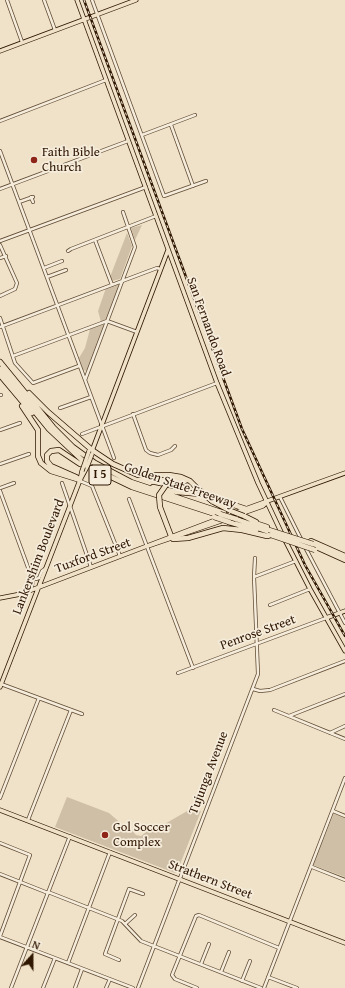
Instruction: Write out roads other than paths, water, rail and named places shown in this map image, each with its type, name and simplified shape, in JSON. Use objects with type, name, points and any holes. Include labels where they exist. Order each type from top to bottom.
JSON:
[{"type":"highway","name":"Golden State Freeway","points":[[0,362],[63,438],[84,456],[106,470],[131,482],[219,515],[236,519],[313,545],[345,564]]},
{"type":"highway","points":[[0,368],[61,442],[93,467],[132,487],[219,515]]},
{"type":"highway","name":"Golden State Freeway","points":[[0,375],[57,442],[86,465],[114,482],[135,492],[236,519],[345,556]]},
{"type":"highway","points":[[16,382],[91,452],[133,474],[148,476],[175,476],[190,481],[198,489]]},
{"type":"highway","points":[[13,390],[37,428],[39,439],[38,456],[41,463],[51,471],[80,480]]},
{"type":"highway","points":[[80,480],[51,466],[47,461],[47,455],[51,451],[59,450],[80,464],[86,465]]},
{"type":"highway","points":[[106,470],[153,487],[209,496],[246,508]]},
{"type":"highway","points":[[236,519],[231,511],[212,501],[190,482],[183,480],[173,481],[166,485],[159,495],[160,507],[172,538],[188,538],[223,528],[242,530],[267,536],[268,530]]},
{"type":"highway","points":[[313,545],[345,560]]},
{"type":"main road","name":"San Fernando Road","points":[[76,0],[217,383],[267,502],[310,589],[345,651]]},
{"type":"main road","points":[[0,51],[136,0]]},
{"type":"main road","name":"Lankershim Boulevard","points":[[1,685],[168,250]]},
{"type":"main road","points":[[160,269],[167,260],[173,263]]},
{"type":"main road","name":"Tuxford Street","points":[[172,538],[193,528],[246,508],[267,502],[345,473]]},
{"type":"main road","name":"Tuxford Street","points":[[0,598],[15,596],[30,591],[148,546],[187,534],[263,506],[267,502]]},
{"type":"main road","points":[[187,534],[193,528]]},
{"type":"main road","name":"Penrose Street","points":[[326,618],[345,611]]},
{"type":"main road","name":"Strathern Street","points":[[0,810],[345,943]]},
{"type":"street","points":[[7,0],[22,42]]},
{"type":"street","points":[[44,0],[55,30]]},
{"type":"street","points":[[92,0],[164,196],[206,181]]},
{"type":"street","points":[[0,121],[106,80]]},
{"type":"street","points":[[142,135],[195,115]]},
{"type":"street","points":[[171,125],[192,186]]},
{"type":"street","points":[[0,189],[128,141]]},
{"type":"street","points":[[0,151],[114,458]]},
{"type":"street","points":[[0,241],[146,187]]},
{"type":"street","points":[[19,202],[32,197],[33,202]]},
{"type":"street","points":[[85,380],[135,247],[123,212]]},
{"type":"street","points":[[68,251],[156,216]]},
{"type":"street","points":[[95,240],[112,285]]},
{"type":"street","points":[[0,245],[17,283],[15,289],[0,296]]},
{"type":"street","points":[[0,258],[6,256]]},
{"type":"street","points":[[44,268],[61,261]]},
{"type":"street","points":[[1,326],[157,268],[160,269]]},
{"type":"street","points":[[47,277],[66,270]]},
{"type":"street","points":[[0,318],[1,326],[15,363],[33,383],[79,366]]},
{"type":"street","points":[[13,356],[107,321],[136,332]]},
{"type":"street","points":[[82,434],[102,425],[217,383]]},
{"type":"street","points":[[60,408],[91,397]]},
{"type":"street","points":[[133,414],[146,450],[150,453],[158,455],[175,446]]},
{"type":"street","points":[[0,430],[20,422]]},
{"type":"street","points":[[0,464],[29,454]]},
{"type":"street","points":[[80,480],[92,486],[120,557]]},
{"type":"street","points":[[14,483],[0,489],[32,577],[33,585],[30,591]]},
{"type":"street","points":[[62,483],[69,508],[91,568]]},
{"type":"street","points":[[280,497],[345,623]]},
{"type":"street","points":[[129,499],[193,668]]},
{"type":"street","name":"Tujunga Avenue","points":[[138,988],[253,689],[259,668],[254,577],[255,558]]},
{"type":"street","points":[[254,577],[296,561]]},
{"type":"street","points":[[32,577],[36,579],[39,578],[42,570],[46,568]]},
{"type":"street","points":[[270,605],[310,589]]},
{"type":"street","name":"Penrose Street","points":[[178,673],[326,618]]},
{"type":"street","points":[[253,689],[260,691],[270,690],[345,661]]},
{"type":"street","points":[[1,685],[82,714]]},
{"type":"street","points":[[289,716],[345,694]]},
{"type":"street","points":[[0,798],[39,698]]},
{"type":"street","points":[[28,820],[71,710]]},
{"type":"street","points":[[274,710],[345,739]]},
{"type":"street","points":[[330,733],[345,726]]},
{"type":"street","points":[[264,988],[344,785],[345,778]]},
{"type":"street","points":[[333,811],[345,816]]},
{"type":"street","points":[[11,988],[70,836]]},
{"type":"street","points":[[0,843],[30,855],[0,936],[133,988]]},
{"type":"street","points":[[68,963],[110,852]]},
{"type":"street","points":[[312,867],[345,880]]},
{"type":"street","points":[[0,874],[118,919],[125,924],[137,939],[261,988]]},
{"type":"street","points":[[119,960],[105,954],[129,889],[143,894]]},
{"type":"street","points":[[125,924],[135,915]]},
{"type":"street","points":[[197,988],[173,978],[173,974],[196,916],[198,915],[279,948]]},
{"type":"street","points":[[201,964],[209,944]]},
{"type":"street","points":[[221,972],[229,952]]},
{"type":"street","points":[[42,988],[55,958]]},
{"type":"street","points":[[242,981],[250,961]]},
{"type":"street","points":[[75,988],[82,969]]},
{"type":"street","points":[[268,977],[297,988]]},
{"type":"street","points":[[106,988],[110,979]]},
{"type":"railway","points":[[84,0],[242,429],[305,565],[345,636]]},
{"type":"place","name":"Faith Bible Church","points":[[34,160]]},
{"type":"place","name":"Gol Soccer Complex","points":[[105,835]]}]
